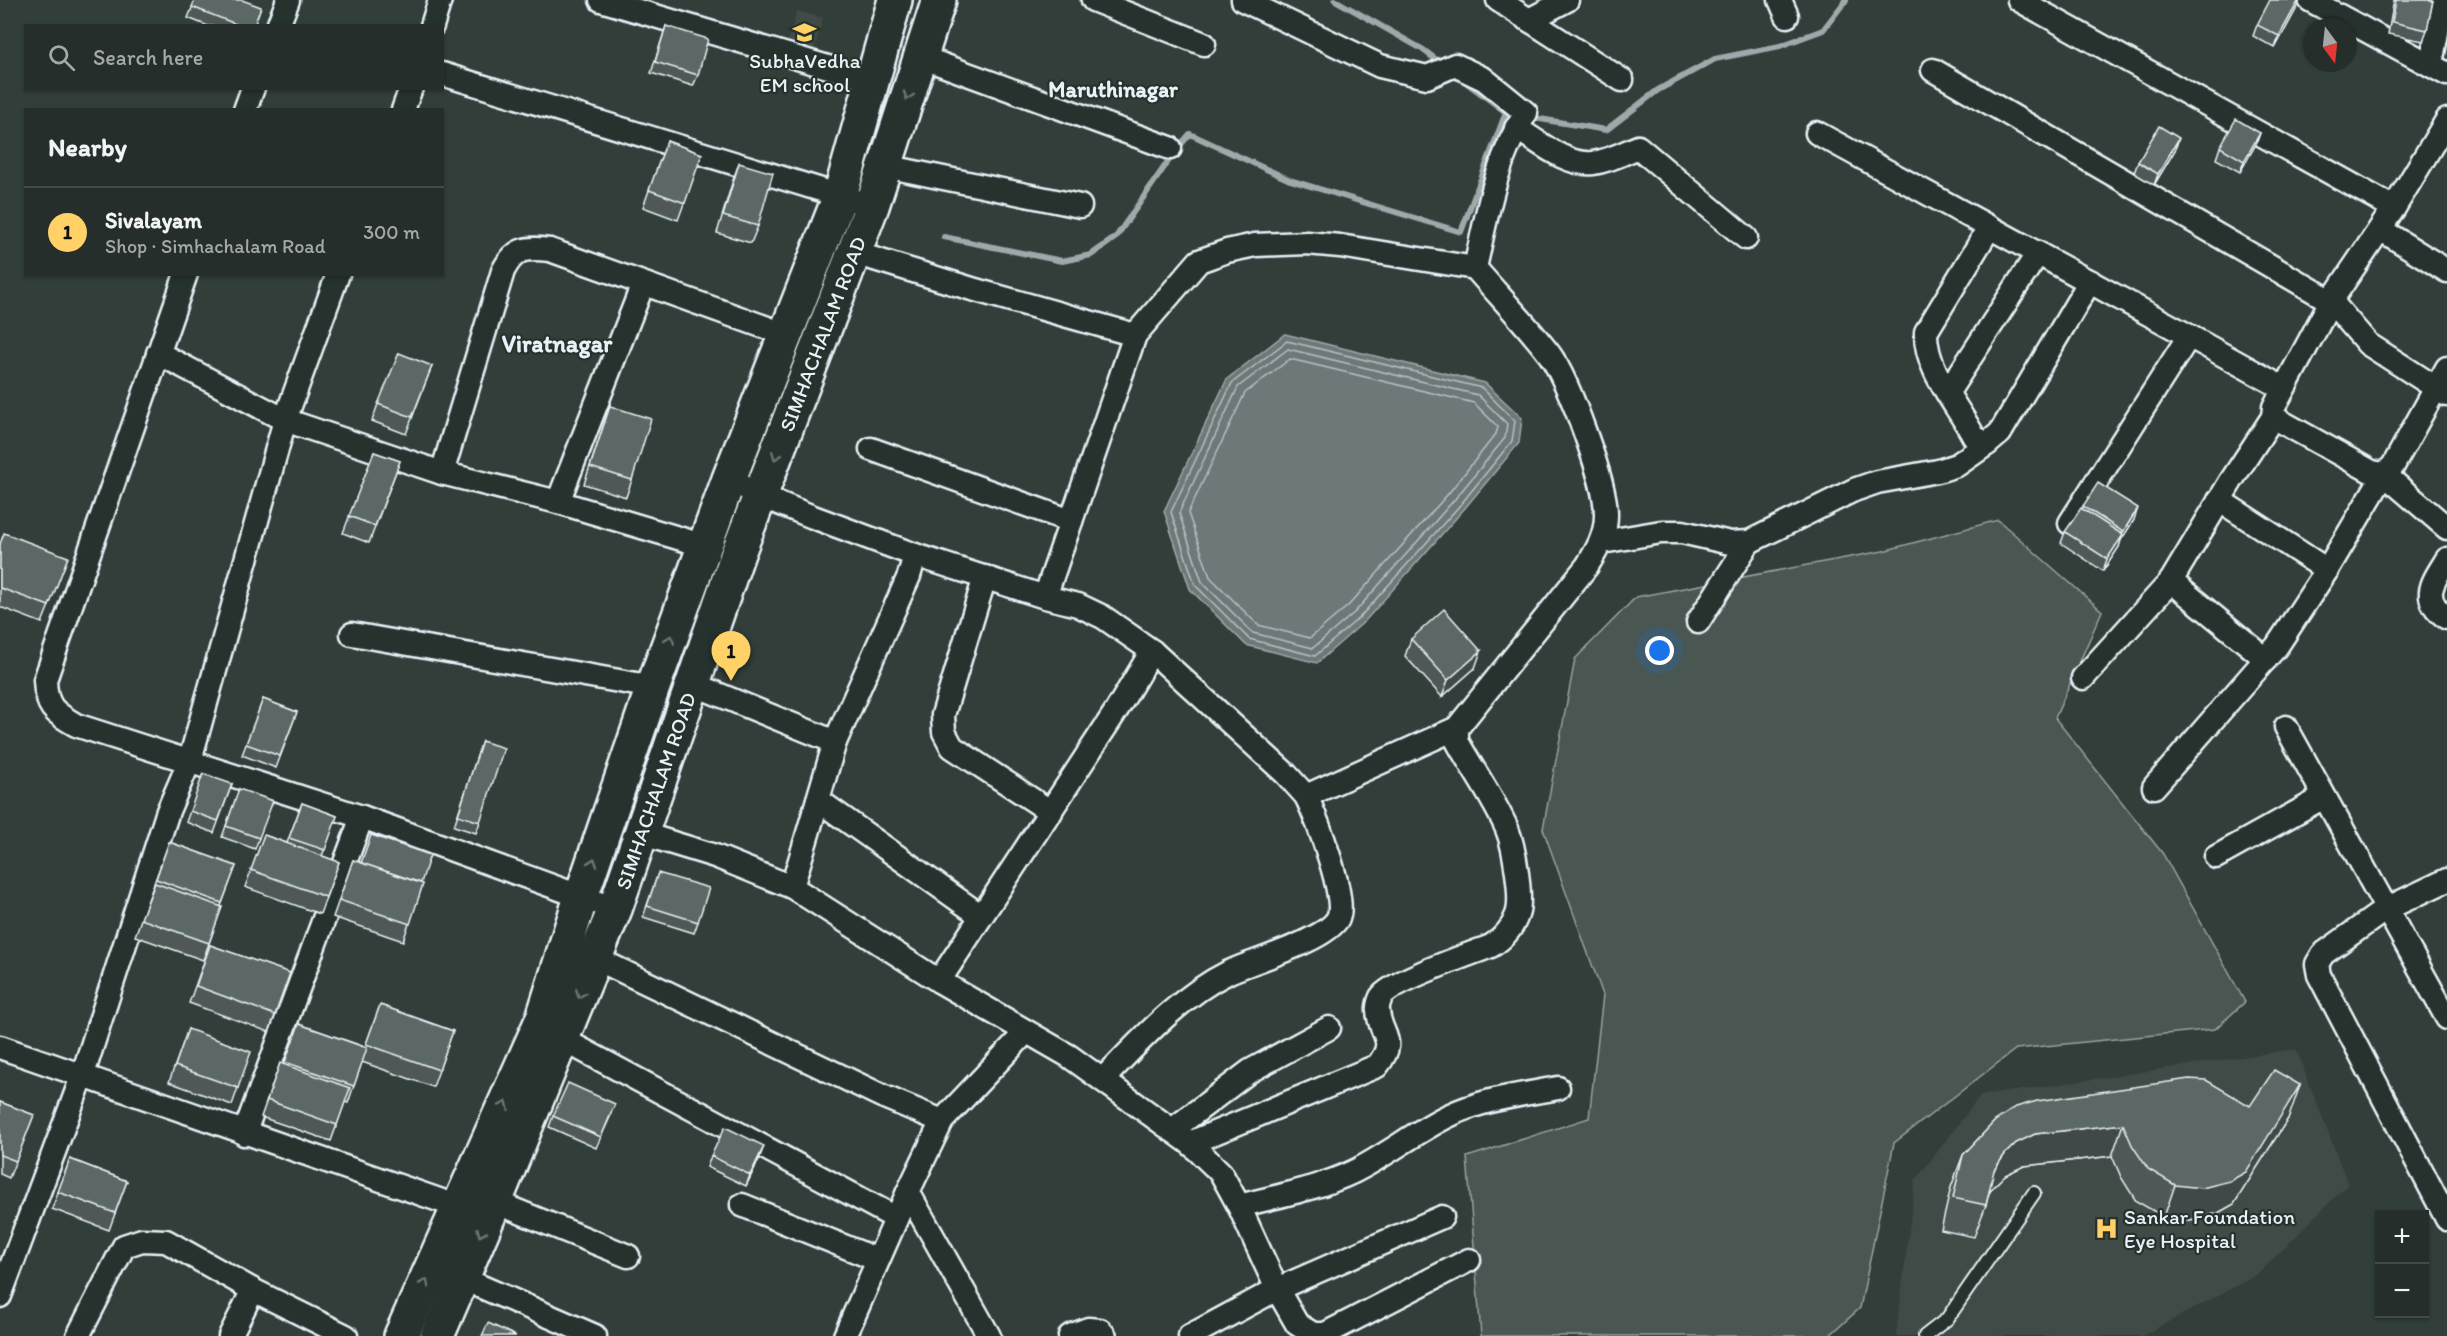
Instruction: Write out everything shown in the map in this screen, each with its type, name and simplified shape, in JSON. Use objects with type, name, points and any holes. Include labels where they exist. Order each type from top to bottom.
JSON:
[{"type":"main road","points":[[401,1336],[543,1018],[581,897],[653,687],[729,479],[840,196],[895,0]]},
{"type":"main road","name":"SIMHACHALAM ROAD","points":[[437,1336],[495,1202],[615,909],[760,496],[872,206],[939,0]]},
{"type":"street","points":[[433,24],[440,0]]},
{"type":"street","points":[[601,0],[872,80]]},
{"type":"street","points":[[1093,0],[1204,44]]},
{"type":"street","points":[[1243,0],[1380,66],[1437,73],[1455,65],[1484,79],[1521,120],[1568,160],[1591,164],[1638,147],[1746,238]]},
{"type":"street","points":[[1498,0],[1622,80]]},
{"type":"street","points":[[1529,20],[1567,0]]},
{"type":"street","points":[[2019,0],[2394,208]]},
{"type":"street","points":[[2310,0],[2341,8],[2439,69],[2443,0]]},
{"type":"street","points":[[921,57],[1170,148]]},
{"type":"street","points":[[1933,70],[2331,301],[2368,344],[2441,391]]},
{"type":"street","points":[[444,75],[872,206]]},
{"type":"street","points":[[246,108],[252,90]]},
{"type":"street","points":[[404,108],[410,90]]},
{"type":"street","points":[[1475,268],[1502,162],[1521,120]]},
{"type":"street","points":[[2083,678],[2171,580],[2273,417],[2274,407],[2283,388],[2331,301],[2394,208],[2441,146],[2447,120]]},
{"type":"street","points":[[1817,133],[2283,388]]},
{"type":"street","points":[[885,166],[1080,206]]},
{"type":"street","points":[[1987,444],[1974,437],[1931,363],[1926,346],[1926,332],[1989,228]]},
{"type":"street","points":[[2380,229],[2447,271]]},
{"type":"street","points":[[1046,597],[1135,335],[1199,261],[1227,251],[1255,245],[1289,243],[1340,246],[1475,268],[1551,357],[1572,401],[1599,474],[1606,515],[1602,542],[1587,566],[1457,728],[1306,796]]},
{"type":"street","points":[[442,473],[503,271],[510,257],[521,250],[533,248],[550,250],[787,335]]},
{"type":"street","points":[[855,253],[1135,335]]},
{"type":"street","points":[[1948,392],[2038,254]]},
{"type":"street","points":[[185,276],[45,680],[45,698],[56,713],[76,725],[362,817],[615,909]]},
{"type":"street","points":[[0,1296],[82,1077],[168,811],[190,760],[285,420],[337,276]]},
{"type":"street","points":[[1602,542],[1660,532],[1682,532],[1730,543],[1749,542],[1854,490],[1877,482],[1938,471],[1957,465],[2000,433],[2090,281]]},
{"type":"street","points":[[558,502],[643,284]]},
{"type":"street","points":[[2070,523],[2189,336]]},
{"type":"street","points":[[158,353],[285,420],[442,473],[558,502],[705,546]]},
{"type":"street","points":[[2154,787],[2266,659],[2327,570],[2384,474],[2393,466],[2441,391],[2447,368]]},
{"type":"street","points":[[2273,417],[2373,472],[2384,474],[2447,528]]},
{"type":"street","points":[[871,449],[1071,521]]},
{"type":"street","points":[[729,479],[760,496],[915,555],[1078,605],[1102,617],[1152,651],[1286,774],[1306,796],[1319,824],[1341,904],[1337,921],[1323,934],[1228,973],[1188,997],[1156,1025],[1103,1079]]},
{"type":"street","points":[[2220,500],[2327,570]]},
{"type":"street","points":[[1698,622],[1749,542]]},
{"type":"street","points":[[792,887],[835,742],[909,576],[915,555]]},
{"type":"street","points":[[2447,559],[2433,583],[2430,595],[2432,605],[2447,618]]},
{"type":"street","points":[[985,577],[943,715],[944,732],[952,747],[1051,812]]},
{"type":"street","points":[[2171,580],[2266,659]]},
{"type":"street","points":[[352,634],[653,687]]},
{"type":"street","points":[[939,981],[1051,812],[1152,651]]},
{"type":"street","points":[[693,684],[835,742]]},
{"type":"street","points":[[2286,727],[2446,1013]]},
{"type":"street","points":[[1181,1136],[1377,1066],[1386,1055],[1388,1041],[1377,1010],[1381,996],[1396,985],[1491,946],[1512,928],[1518,912],[1515,856],[1507,829],[1457,741],[1457,728]]},
{"type":"street","points":[[2216,856],[2324,797]]},
{"type":"street","points":[[818,800],[981,916]]},
{"type":"street","points":[[244,1134],[362,817]]},
{"type":"street","points":[[640,833],[715,856],[792,887],[939,981],[1069,1056],[1181,1136],[1221,1173],[1239,1206],[1277,1289],[1297,1324],[1313,1334],[1325,1334],[1469,1260]]},
{"type":"street","points":[[2447,880],[2386,909],[2323,954],[2318,964],[2319,975],[2447,1219]]},
{"type":"street","points":[[595,958],[882,1096],[942,1120]]},
{"type":"street","points":[[1181,1136],[1250,1071],[1329,1028]]},
{"type":"street","points":[[845,1336],[896,1218],[942,1120],[1026,1032]]},
{"type":"street","points":[[562,1039],[896,1218]]},
{"type":"street","points":[[0,1047],[244,1134],[459,1207]]},
{"type":"street","points":[[1239,1206],[1327,1183],[1354,1171],[1446,1117],[1469,1107],[1496,1099],[1558,1088]]},
{"type":"street","points":[[908,1192],[988,1336]]},
{"type":"street","points":[[495,1202],[627,1256]]},
{"type":"street","points":[[742,1205],[878,1260]]},
{"type":"street","points":[[1190,1336],[1277,1289],[1442,1217]]},
{"type":"street","points":[[78,1336],[124,1246],[142,1240],[166,1241],[253,1290],[346,1336]]},
{"type":"street","points":[[461,1278],[595,1336]]},
{"type":"street","points":[[230,1336],[253,1290]]},
{"type":"street","points":[[1070,1336],[1088,1329],[1100,1330],[1106,1336]]},
{"type":"lane","points":[[1924,1336],[1947,1319],[2034,1193]]},
{"type":"shaded area","name":"SubhaVedha EM school","points":[[797,11],[823,18],[813,55],[786,47]]},
{"type":"shaded area","points":[[1998,520],[2102,611],[2055,718],[2163,854],[2245,1002],[2215,1029],[2016,1049],[1894,1143],[1860,1308],[1829,1336],[1481,1336],[1467,1157],[1589,1118],[1603,995],[1543,829],[1575,659],[1636,597],[1883,551]]},
{"type":"shaded area","name":"Sankar Foundation Eye Hospital","points":[[2296,1049],[2348,1184],[2258,1274],[2142,1336],[1896,1336],[1915,1181],[1980,1096]]},
{"type":"water","points":[[1285,334],[1485,383],[1522,418],[1519,443],[1465,508],[1365,621],[1317,663],[1246,645],[1190,589],[1164,511],[1227,379]]},
{"type":"building","points":[[195,0],[242,0],[261,7],[255,24],[236,24],[192,7]]},
{"type":"building","points":[[2270,0],[2299,0],[2279,36],[2257,25]]},
{"type":"building","points":[[2396,0],[2433,0],[2427,30],[2392,22]]},
{"type":"building","points":[[666,26],[708,39],[698,75],[655,62]]},
{"type":"building","points":[[2236,119],[2260,133],[2244,161],[2220,147]]},
{"type":"building","points":[[2159,126],[2179,138],[2158,174],[2138,162]]},
{"type":"building","points":[[667,141],[702,154],[685,203],[649,190]]},
{"type":"building","points":[[739,163],[773,173],[758,226],[723,216]]},
{"type":"building","points":[[399,353],[432,366],[412,417],[378,404]]},
{"type":"building","points":[[610,406],[651,419],[632,480],[590,467]]},
{"type":"building","points":[[374,452],[400,461],[375,526],[349,516]]},
{"type":"building","points":[[2098,483],[2138,508],[2123,532],[2083,506]]},
{"type":"building","points":[[2081,508],[2123,535],[2107,559],[2065,532]]},
{"type":"building","points":[[4,533],[68,557],[49,606],[0,588],[0,544]]},
{"type":"building","points":[[1444,609],[1481,651],[1448,680],[1411,639]]},
{"type":"building","points":[[263,699],[297,712],[280,756],[246,744]]},
{"type":"building","points":[[482,741],[504,748],[480,822],[458,815]]},
{"type":"building","points":[[203,774],[232,784],[218,821],[190,811]]},
{"type":"building","points":[[239,789],[273,801],[259,838],[226,826]]},
{"type":"building","points":[[302,803],[337,816],[325,850],[289,838]]},
{"type":"building","points":[[264,835],[339,862],[326,897],[251,870]]},
{"type":"building","points":[[371,835],[430,855],[421,883],[361,863]]},
{"type":"building","points":[[169,842],[236,866],[222,903],[156,879]]},
{"type":"building","points":[[353,860],[423,884],[410,924],[339,900]]},
{"type":"building","points":[[658,873],[709,888],[698,922],[647,906]]},
{"type":"building","points":[[155,883],[222,907],[209,943],[141,919]]},
{"type":"building","points":[[210,945],[290,973],[275,1015],[196,986]]},
{"type":"building","points":[[380,1005],[453,1031],[439,1070],[366,1044]]},
{"type":"building","points":[[299,1024],[367,1048],[354,1086],[285,1062]]},
{"type":"building","points":[[188,1029],[251,1052],[238,1088],[175,1066]]},
{"type":"building","points":[[280,1063],[350,1088],[337,1125],[267,1100]]},
{"type":"building","points":[[2274,1070],[2300,1085],[2246,1172],[2230,1181],[2202,1188],[2175,1185],[2148,1169],[2132,1145],[2123,1124],[2035,1134],[2016,1143],[2005,1154],[1994,1170],[1986,1205],[1953,1198],[1963,1155],[1995,1121],[2016,1107],[2037,1101],[2189,1079],[2206,1080],[2250,1106]]},
{"type":"building","points":[[568,1083],[615,1104],[601,1137],[553,1116]]},
{"type":"building","points":[[0,1102],[34,1115],[16,1161],[0,1155]]},
{"type":"building","points":[[725,1127],[764,1146],[750,1175],[711,1156]]},
{"type":"building","points":[[70,1159],[127,1181],[115,1213],[58,1192]]},
{"type":"building","points":[[488,1323],[516,1336],[482,1336]]},
{"type":"waterway","points":[[1335,0],[1422,49],[1442,64]]},
{"type":"waterway","points":[[1528,117],[1606,130],[1658,90],[1715,59],[1780,46],[1823,30],[1846,0]]},
{"type":"waterway","points":[[1463,80],[1506,112]]},
{"type":"waterway","points":[[944,237],[1062,261],[1091,255],[1116,237],[1176,150],[1190,134],[1290,180],[1461,232],[1506,112],[1515,114]]},
{"type":"place","name":"SubhaVedha EM school","points":[[805,33]]},
{"type":"place","name":"Sivalayam","points":[[731,681]]},
{"type":"place","name":"Sankar Foundation Eye Hospital","points":[[2106,1229]]},
{"type":"district","name":"Maruthinagar","points":[[1113,89]]},
{"type":"district","name":"Viratnagar","points":[[557,344]]}]
